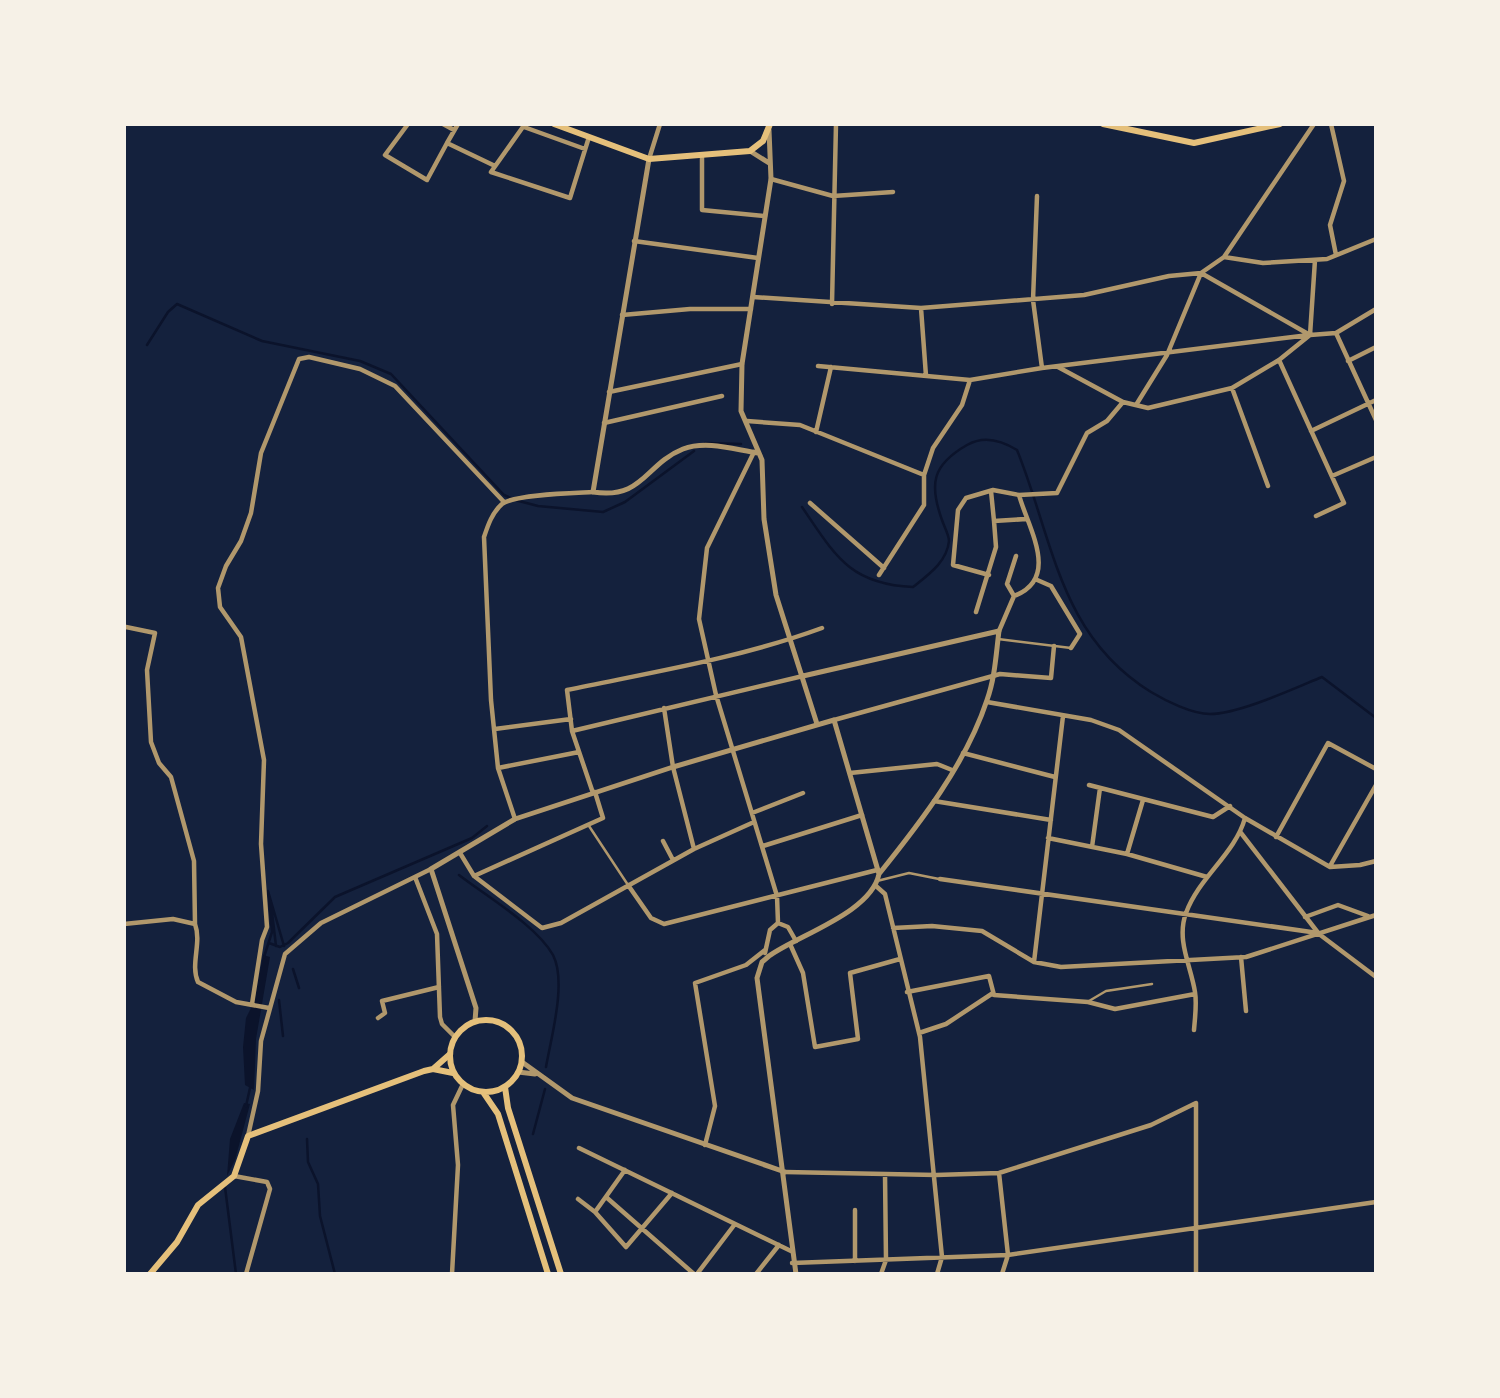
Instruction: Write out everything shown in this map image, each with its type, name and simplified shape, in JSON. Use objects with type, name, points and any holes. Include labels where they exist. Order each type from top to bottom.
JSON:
[{"type":"main road","points":[[554,124],[649,159],[750,151],[763,141],[769,127]]},
{"type":"main road","points":[[1103,124],[1194,144],[1280,124]]},
{"type":"main road","points":[[483,1092],[505,1087],[518,1072],[522,1062],[521,1047],[509,1028],[496,1021],[475,1021],[454,1037],[450,1054],[453,1073],[463,1084],[483,1092],[498,1114],[548,1274]]},
{"type":"main road","points":[[150,1274],[177,1242],[198,1205],[232,1178],[248,1136],[433,1069],[450,1054]]},
{"type":"main road","points":[[433,1069],[453,1073]]},
{"type":"main road","points":[[505,1087],[561,1274]]},
{"type":"street","points":[[408,124],[385,155],[427,180],[458,124]]},
{"type":"street","points":[[443,124],[454,130]]},
{"type":"street","points":[[593,492],[633,241],[649,159],[660,124]]},
{"type":"street","points":[[832,304],[836,124]]},
{"type":"street","points":[[753,297],[832,304],[922,307],[1084,295],[1169,276],[1201,273],[1224,257],[1314,124]]},
{"type":"street","points":[[1331,124],[1344,181],[1330,225],[1336,255]]},
{"type":"street","points":[[585,149],[525,125],[491,172],[570,198],[589,137]]},
{"type":"street","points":[[769,127],[771,178],[742,364],[741,411],[757,452],[776,595],[817,724]]},
{"type":"street","points":[[447,143],[494,165]]},
{"type":"street","points":[[750,151],[769,163]]},
{"type":"street","points":[[702,156],[702,210],[765,216]]},
{"type":"street","points":[[771,178],[833,196],[893,192]]},
{"type":"street","points":[[1037,195],[1033,300],[1042,368]]},
{"type":"street","points":[[1224,257],[1263,263],[1315,260],[1336,255],[1376,239]]},
{"type":"street","points":[[633,241],[758,258]]},
{"type":"street","points":[[1057,366],[1123,402],[1148,408],[1232,388],[1279,360],[1310,335],[1315,260]]},
{"type":"street","points":[[1201,273],[1310,335]]},
{"type":"street","points":[[1136,405],[1167,355],[1201,273]]},
{"type":"street","points":[[922,307],[926,376]]},
{"type":"street","points":[[622,315],[690,309],[751,309]]},
{"type":"street","points":[[818,366],[970,380],[1057,366],[1336,333],[1376,310]]},
{"type":"street","points":[[1336,333],[1376,420]]},
{"type":"street","points":[[1348,361],[1376,347]]},
{"type":"street","points":[[252,1004],[262,940],[267,927],[261,844],[264,760],[241,637],[220,607],[218,588],[226,566],[241,541],[251,513],[261,453],[299,359],[309,357],[360,369],[395,386],[504,502]]},
{"type":"street","points":[[1279,360],[1344,503],[1316,516]]},
{"type":"street","points":[[608,393],[742,364]]},
{"type":"street","points":[[816,432],[831,367]]},
{"type":"street","points":[[879,576],[925,505],[924,475],[933,448],[962,405],[970,380]]},
{"type":"street","points":[[1232,388],[1268,486]]},
{"type":"street","points":[[604,423],[722,396]]},
{"type":"street","points":[[1311,431],[1376,400]]},
{"type":"street","points":[[989,575],[953,565],[958,510],[966,498],[991,491],[1019,495],[1057,493],[1087,432],[1107,421],[1123,402]]},
{"type":"street","points":[[747,421],[800,425],[924,475]]},
{"type":"street","points":[[515,818],[498,768],[484,583],[484,537],[491,517],[504,502],[540,495],[623,493],[683,449],[715,446],[757,452]]},
{"type":"street","points":[[757,452],[707,548],[699,619],[716,695],[777,896],[778,923]]},
{"type":"street","points":[[1332,476],[1376,457]]},
{"type":"street","points":[[976,612],[996,547],[991,491]]},
{"type":"street","points":[[796,1274],[792,1263],[785,1172],[756,991],[759,971],[766,959],[779,949],[820,930],[869,895],[877,878],[933,801],[963,753],[987,702],[999,631],[1014,596],[1025,592],[1041,562],[1040,549],[1026,519],[1019,495]]},
{"type":"street","points":[[810,503],[884,568]]},
{"type":"street","points":[[994,522],[1026,519]]},
{"type":"street","points":[[1014,596],[1007,584],[1016,556]]},
{"type":"street","points":[[998,639],[1071,648],[1080,634],[1051,586],[1034,579]]},
{"type":"street","points":[[126,627],[155,633],[147,670],[151,742],[159,763],[171,777],[194,861],[198,950],[195,974],[198,982],[236,1002],[270,1009]]},
{"type":"street","points":[[474,876],[603,818],[572,732],[567,690],[708,661],[789,640],[822,628]]},
{"type":"street","points":[[572,732],[716,695],[999,631]]},
{"type":"street","points":[[248,1136],[258,1091],[261,1041],[283,958],[320,923],[431,869],[515,818],[732,749],[993,677],[1051,678],[1054,646]]},
{"type":"street","points":[[987,702],[1091,720],[1119,730],[1245,818],[1330,867],[1376,861]]},
{"type":"street","points":[[664,708],[673,767],[694,849]]},
{"type":"street","points":[[1034,962],[1063,716]]},
{"type":"street","points":[[495,729],[571,719]]},
{"type":"street","points":[[834,720],[877,878],[885,894],[919,1033],[936,1175],[942,1257],[937,1274]]},
{"type":"street","points":[[1276,836],[1328,744],[1376,769]]},
{"type":"street","points":[[498,768],[579,752]]},
{"type":"street","points":[[963,753],[1055,776]]},
{"type":"street","points":[[850,773],[937,764],[952,770]]},
{"type":"street","points":[[1089,785],[1213,817],[1230,806]]},
{"type":"street","points":[[1330,867],[1376,785]]},
{"type":"street","points":[[1092,847],[1100,788]]},
{"type":"street","points":[[752,813],[803,793]]},
{"type":"street","points":[[1127,855],[1143,800]]},
{"type":"street","points":[[933,801],[1051,820]]},
{"type":"street","points":[[763,846],[862,815]]},
{"type":"street","points":[[1194,1030],[1195,993],[1181,937],[1186,913],[1207,877],[1241,833],[1245,818]]},
{"type":"street","points":[[460,853],[474,876],[542,928],[561,923],[694,849],[754,822]]},
{"type":"street","points":[[589,825],[651,918],[664,924],[777,896],[909,873],[1319,933]]},
{"type":"street","points":[[1241,833],[1319,933],[1376,977]]},
{"type":"street","points":[[1048,838],[1127,855],[1207,877]]},
{"type":"street","points":[[663,841],[673,860]]},
{"type":"street","points":[[431,869],[476,1008],[475,1021]]},
{"type":"street","points":[[415,877],[437,934],[442,1024],[454,1037]]},
{"type":"street","points":[[1305,917],[1338,905],[1369,917]]},
{"type":"street","points":[[893,928],[932,926],[982,931],[1034,962],[1061,967],[1241,957],[1376,915]]},
{"type":"street","points":[[124,924],[173,919],[195,924]]},
{"type":"street","points":[[778,923],[789,927],[803,972],[815,1047],[858,1039],[850,973],[900,959]]},
{"type":"street","points":[[766,959],[765,950],[772,927],[778,923]]},
{"type":"street","points":[[769,937],[779,949]]},
{"type":"street","points":[[705,1145],[715,1106],[695,983],[746,965],[765,950]]},
{"type":"street","points":[[1241,957],[1246,1011]]},
{"type":"street","points":[[746,965],[759,971]]},
{"type":"street","points":[[907,992],[989,976],[993,994]]},
{"type":"street","points":[[1088,1002],[1106,991],[1152,984]]},
{"type":"street","points":[[379,1018],[385,1013],[382,1000],[439,987]]},
{"type":"street","points":[[919,1033],[946,1024],[993,994],[1088,1002],[1115,1009],[1195,993]]},
{"type":"street","points":[[522,1062],[535,1074],[572,1098],[785,1172],[936,1175],[999,1173],[1151,1125],[1196,1103],[1196,1274]]},
{"type":"street","points":[[518,1072],[535,1074]]},
{"type":"street","points":[[452,1274],[458,1165],[453,1105],[463,1084]]},
{"type":"street","points":[[579,1148],[791,1251]]},
{"type":"street","points":[[595,1212],[625,1170]]},
{"type":"street","points":[[999,1173],[1008,1255],[1002,1274]]},
{"type":"street","points":[[881,1274],[886,1259],[885,1174]]},
{"type":"street","points":[[232,1178],[267,1182],[270,1189],[246,1274]]},
{"type":"street","points":[[578,1199],[595,1212],[626,1247],[672,1193]]},
{"type":"street","points":[[606,1197],[695,1274],[735,1224]]},
{"type":"street","points":[[792,1263],[1008,1255],[1376,1202]]},
{"type":"street","points":[[855,1210],[855,1261]]},
{"type":"street","points":[[757,1274],[779,1245]]},
{"type":"water","points":[[263,955],[270,957],[256,1039],[254,1090],[245,1085],[243,1047],[246,1018],[254,1002]]},
{"type":"water","points":[[244,1103],[250,1104],[235,1160],[227,1176],[230,1139]]},
{"type":"waterway","points":[[147,345],[168,312],[177,304],[262,341],[360,361],[391,374],[504,495],[538,506],[603,512],[625,502],[694,451]]},
{"type":"waterway","points":[[802,507],[835,553],[858,573],[891,585],[913,587],[936,567],[947,549],[949,539],[938,507],[935,486],[940,468],[955,452],[973,442],[992,440],[1005,444],[1017,450],[1051,552],[1078,615],[1096,643],[1120,669],[1151,692],[1187,709],[1210,714],[1222,713],[1282,694],[1322,677],[1376,718]]},
{"type":"waterway","points":[[705,443],[741,444]]},
{"type":"waterway","points":[[269,943],[280,947],[288,943],[335,897],[472,838],[487,826]]},
{"type":"waterway","points":[[459,875],[523,922],[553,955],[559,980],[546,1067]]},
{"type":"waterway","points":[[268,891],[284,946]]},
{"type":"waterway","points":[[264,957],[272,932],[268,891]]},
{"type":"waterway","points":[[271,904],[276,946]]},
{"type":"waterway","points":[[293,969],[299,988]]},
{"type":"waterway","points":[[279,1000],[283,1036]]},
{"type":"waterway","points":[[246,1106],[250,1088]]},
{"type":"waterway","points":[[533,1134],[545,1089]]},
{"type":"waterway","points":[[307,1139],[308,1162],[318,1184],[320,1216],[335,1274]]},
{"type":"waterway","points":[[225,1187],[236,1274]]}]
